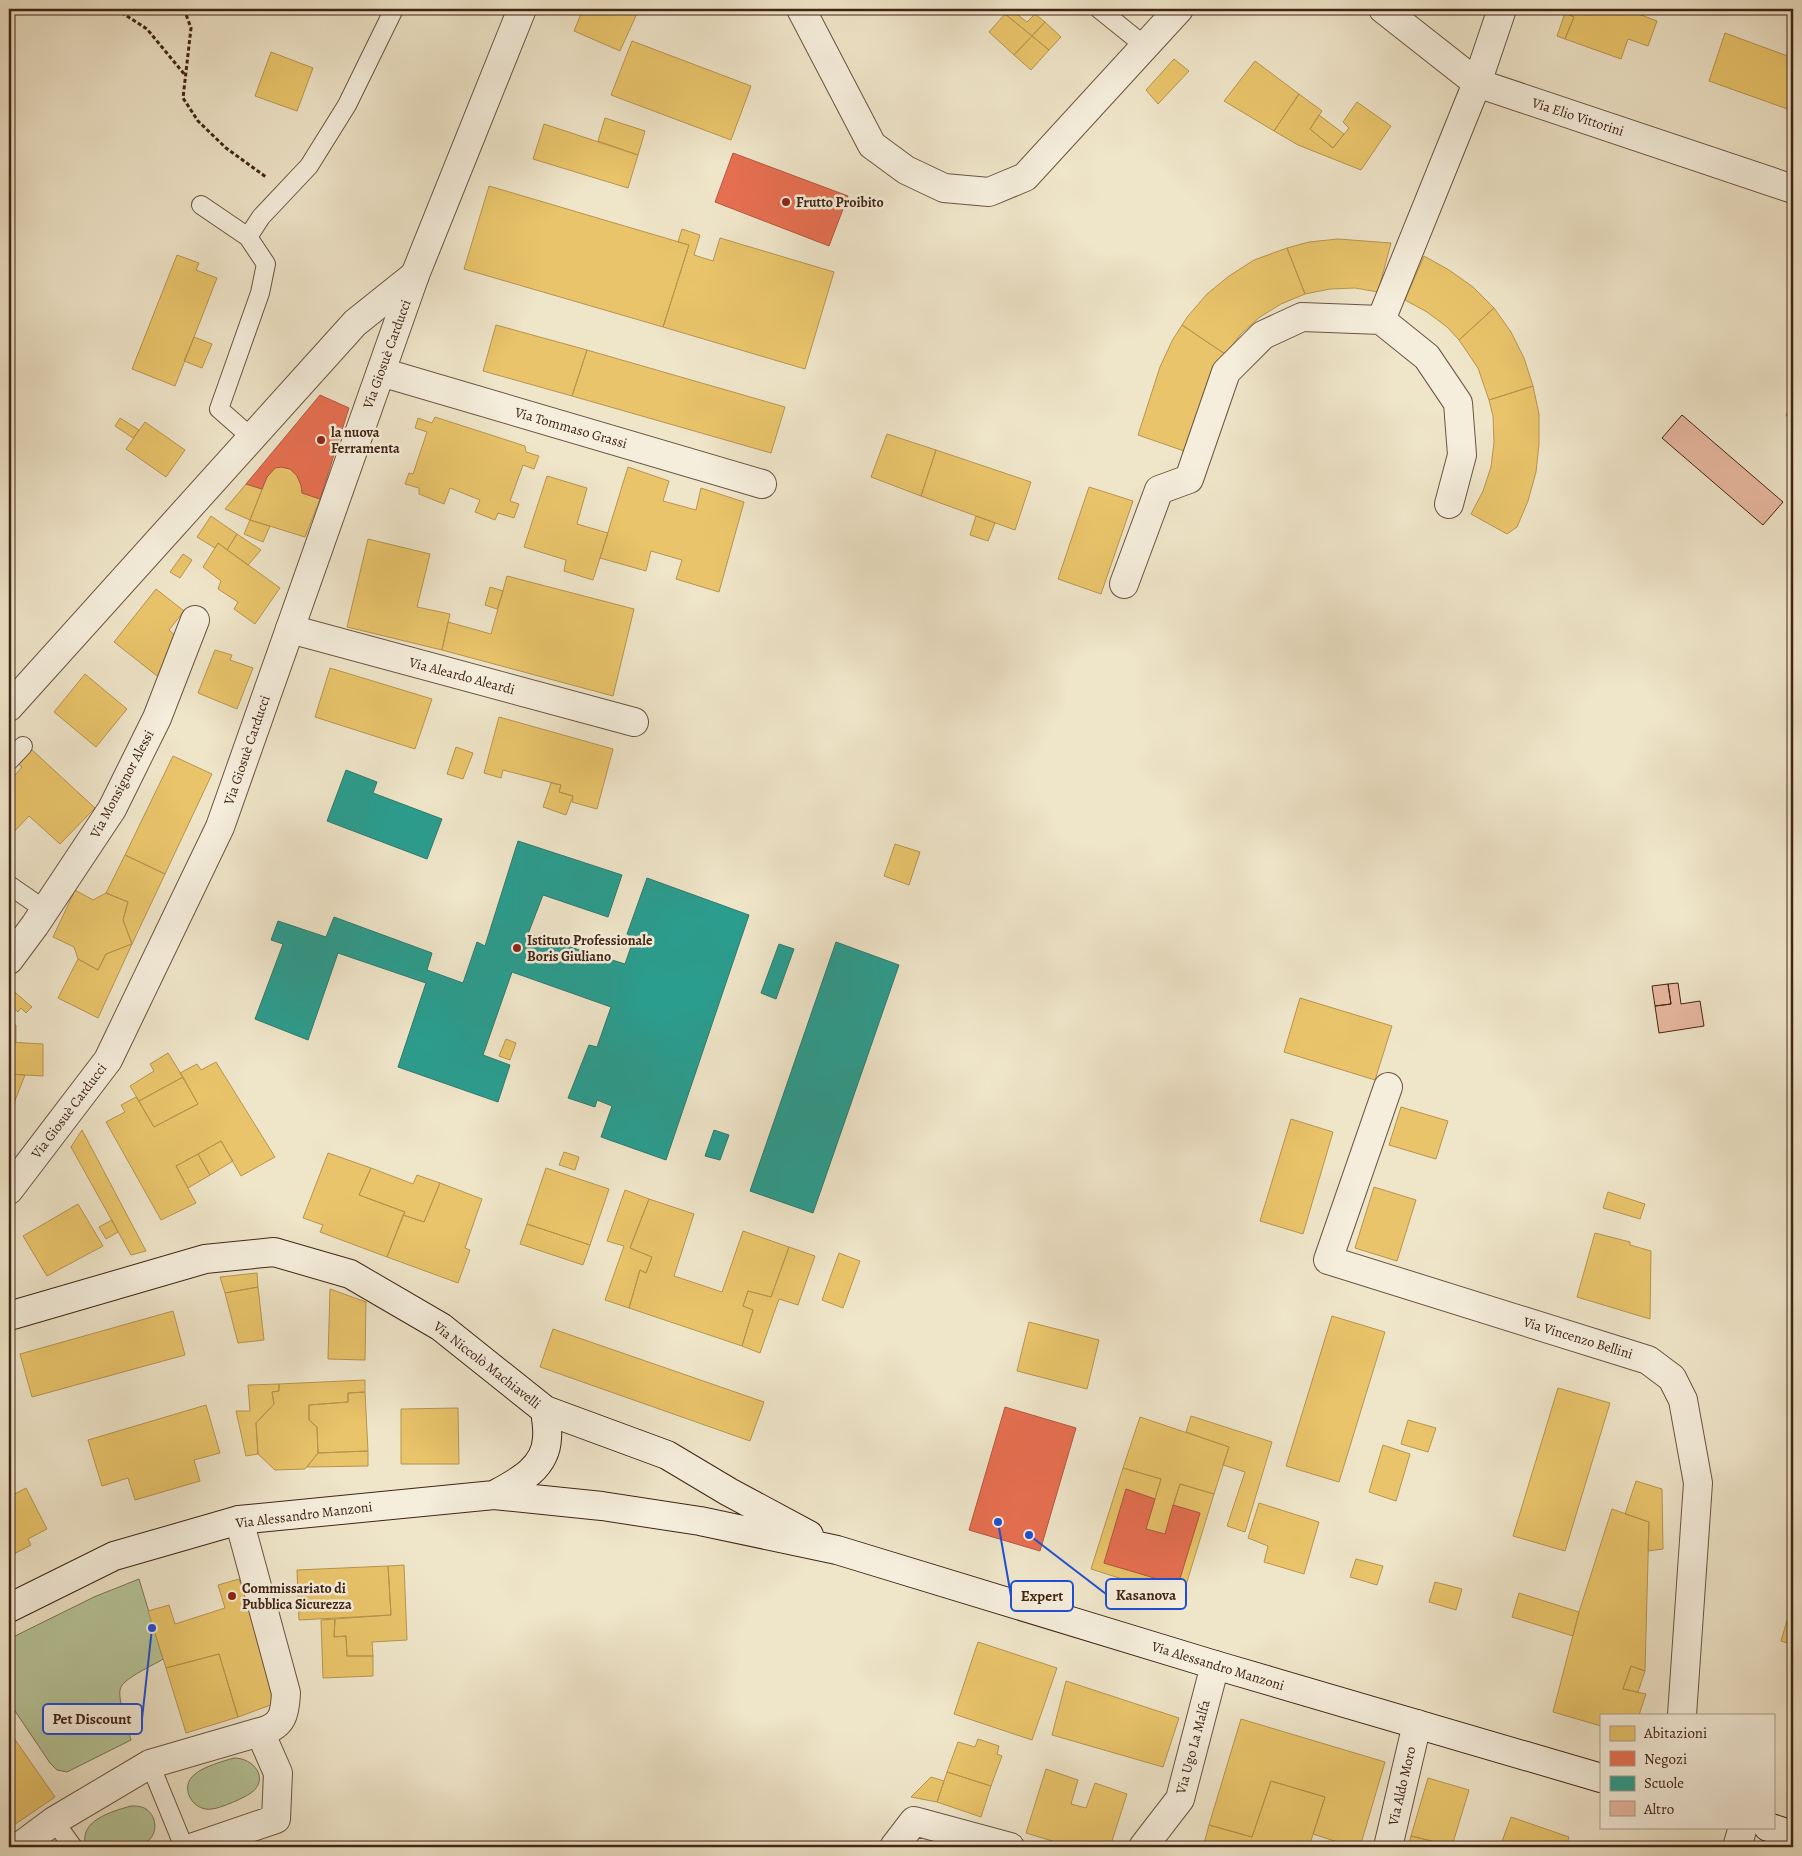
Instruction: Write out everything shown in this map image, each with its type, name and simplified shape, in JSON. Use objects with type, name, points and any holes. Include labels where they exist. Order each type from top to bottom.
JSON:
[{"type":"street","name":"Via Giosuè Carducci","points":[[9,1190],[108,1060],[220,827],[415,274],[522,9]]},
{"type":"street","points":[[801,9],[872,145],[906,170],[944,188],[988,192],[1025,178],[1178,9]]},
{"type":"street","name":"Via Elio Vittorini","points":[[1384,9],[1477,83],[1793,189]]},
{"type":"street","points":[[1381,320],[1477,83],[1502,9]]},
{"type":"street","points":[[9,707],[355,323],[415,274]]},
{"type":"street","points":[[1124,584],[1159,490],[1189,479],[1226,372],[1263,335],[1302,317],[1381,320],[1427,357],[1458,403],[1462,455],[1449,504]]},
{"type":"street","name":"Via Tommaso Grassi","points":[[381,372],[762,484]]},
{"type":"street","name":"Via Monsignor Alessi","points":[[9,960],[85,852],[112,810],[157,718],[195,620]]},
{"type":"street","name":"Via Aleardo Aleardi","points":[[290,629],[634,722]]},
{"type":"street","name":"Via Vincenzo Bellini","points":[[1388,1087],[1328,1260],[1648,1360],[1672,1378],[1683,1400],[1698,1483],[1682,1714]]},
{"type":"street","name":"Via Niccolò Machiavelli","points":[[9,1316],[205,1259],[274,1252],[358,1278],[441,1327],[545,1410],[667,1455],[729,1492],[837,1550]]},
{"type":"street","points":[[494,1494],[527,1476],[540,1460],[547,1439],[545,1410]]},
{"type":"street","points":[[700,1521],[723,1516],[730,1506],[729,1492]]},
{"type":"street","points":[[494,1494],[602,1506],[700,1521],[837,1550]]},
{"type":"street","name":"Via Alessandro Manzoni","points":[[9,1608],[114,1556],[238,1520],[494,1494]]},
{"type":"street","points":[[19,1847],[54,1821],[150,1764],[272,1729],[280,1721],[285,1708],[286,1693],[238,1520]]},
{"type":"street","name":"Via Alessandro Manzoni","points":[[837,1550],[1215,1665],[1600,1778]]},
{"type":"street","name":"Via Ugo La Malfa","points":[[1144,1847],[1180,1799],[1215,1665]]},
{"type":"street","name":"Via Aldo Moro","points":[[1388,1847],[1417,1724]]},
{"type":"street","points":[[194,1847],[276,1819],[278,1773],[260,1732]]},
{"type":"street","points":[[894,1847],[914,1821],[1010,1847]]},
{"type":"street","points":[[1737,1847],[1743,1828]]},
{"type":"street","points":[[1771,1828],[1793,1835]]},
{"type":"lane","points":[[248,237],[261,218],[309,166],[347,105],[394,9]]},
{"type":"lane","points":[[1099,9],[1145,46]]},
{"type":"lane","points":[[201,205],[248,237],[266,264],[260,293],[219,409],[252,438]]},
{"type":"lane","points":[[9,761],[23,746]]},
{"type":"lane","points":[[9,885],[45,910]]},
{"type":"lane","points":[[150,1764],[184,1847]]},
{"type":"lane","points":[[54,1821],[73,1847]]},
{"type":"path","points":[[116,9],[147,28],[186,76]]},
{"type":"path","points":[[184,9],[191,28],[183,98],[198,121],[226,148],[286,191]]},
{"type":"green space","points":[[139,1579],[163,1659],[134,1675],[121,1687],[121,1705],[131,1740],[67,1772],[57,1770],[50,1763],[9,1702],[9,1639],[94,1597]]},
{"type":"green space","points":[[234,1758],[248,1762],[257,1770],[259,1782],[257,1787],[251,1793],[226,1805],[212,1809],[199,1807],[190,1798],[188,1792],[190,1779],[203,1769]]},
{"type":"green space","points":[[131,1806],[144,1808],[153,1817],[155,1826],[149,1840],[139,1846],[132,1847],[86,1847],[85,1838],[91,1824],[105,1815]]},
{"type":"building: Abitazioni","points":[[583,9],[639,9],[620,51],[574,31]]},
{"type":"building: Abitazioni","points":[[1010,9],[1027,22],[1035,14],[1045,22],[1032,36],[1005,14]]},
{"type":"building: Abitazioni","points":[[1567,9],[1638,9],[1636,13],[1657,21],[1648,46],[1628,39],[1621,59],[1565,39],[1574,17],[1565,13]]},
{"type":"building: Abitazioni","points":[[1565,13],[1574,17],[1565,39],[1557,36]]},
{"type":"building: Abitazioni","points":[[1005,14],[1032,36],[1014,55],[989,32]]},
{"type":"building: Abitazioni","points":[[1045,22],[1061,37],[1049,50],[1032,36]]},
{"type":"building: Abitazioni","points":[[1725,33],[1793,58],[1793,111],[1709,81]]},
{"type":"building: Abitazioni","points":[[1032,36],[1049,50],[1031,70],[1014,55]]},
{"type":"building: Abitazioni","points":[[632,41],[751,86],[731,140],[611,95]]},
{"type":"building: Abitazioni","points":[[271,52],[313,68],[297,111],[255,96]]},
{"type":"building: Abitazioni","points":[[1174,59],[1189,71],[1158,104],[1146,90]]},
{"type":"building: Abitazioni","points":[[1255,61],[1299,94],[1274,131],[1224,101]]},
{"type":"building: Abitazioni","points":[[1299,94],[1322,111],[1310,129],[1333,148],[1349,128],[1343,122],[1357,102],[1391,126],[1361,170],[1298,145],[1274,131]]},
{"type":"building: Abitazioni","points":[[1319,115],[1344,134],[1333,148],[1310,129]]},
{"type":"building: Abitazioni","points":[[605,118],[645,131],[638,155],[598,141]]},
{"type":"building: Abitazioni","points":[[544,124],[638,155],[628,188],[533,159]]},
{"type":"building: Abitazioni","points":[[489,186],[689,245],[663,327],[464,269]]},
{"type":"building: Abitazioni","points":[[682,229],[700,235],[694,255],[713,261],[720,238],[834,272],[805,369],[663,327],[689,245],[678,242]]},
{"type":"building: Abitazioni","points":[[1338,239],[1391,243],[1378,292],[1355,288],[1330,289],[1305,294],[1287,248],[1309,242]]},
{"type":"building: Abitazioni","points":[[1287,248],[1305,294],[1281,304],[1260,317],[1241,334],[1225,354],[1182,325],[1207,294],[1229,276],[1254,260]]},
{"type":"building: Abitazioni","points":[[177,255],[199,263],[196,270],[217,278],[175,386],[132,369]]},
{"type":"building: Abitazioni","points":[[1424,256],[1449,270],[1473,287],[1494,308],[1459,340],[1447,327],[1427,312],[1405,300]]},
{"type":"building: Abitazioni","points":[[1494,308],[1511,332],[1524,358],[1533,386],[1489,400],[1478,368],[1459,340]]},
{"type":"building: Abitazioni","points":[[496,325],[587,350],[572,396],[483,371]]},
{"type":"building: Abitazioni","points":[[1182,325],[1225,354],[1184,451],[1138,435],[1160,367]]},
{"type":"building: Abitazioni","points":[[194,337],[212,344],[202,368],[184,361]]},
{"type":"building: Abitazioni","points":[[587,350],[785,407],[771,453],[572,396]]},
{"type":"building: Abitazioni","points":[[1533,386],[1539,414],[1539,444],[1536,472],[1528,501],[1517,527],[1507,534],[1471,514],[1483,491],[1491,467],[1494,442],[1493,416],[1489,400]]},
{"type":"building: Abitazioni","points":[[1793,395],[1793,418],[1786,416]]},
{"type":"building: Abitazioni","points":[[435,417],[525,446],[526,452],[539,456],[534,469],[523,465],[510,501],[519,504],[514,518],[498,513],[495,520],[475,512],[480,500],[450,488],[444,504],[419,494],[419,488],[405,484],[409,473],[413,474],[427,432],[415,428],[418,418],[432,423]]},
{"type":"building: Abitazioni","points":[[120,418],[139,430],[133,438],[115,426]]},
{"type":"building: Abitazioni","points":[[145,422],[185,450],[166,477],[126,449]]},
{"type":"building: Abitazioni","points":[[887,434],[936,450],[921,496],[871,477]]},
{"type":"building: Abitazioni","points":[[936,450],[1031,482],[1015,530],[921,496]]},
{"type":"building: Abitazioni","points":[[628,467],[669,481],[663,501],[696,510],[701,488],[744,502],[719,592],[676,579],[682,560],[651,551],[646,571],[600,558]]},
{"type":"building: Abitazioni","points":[[275,468],[290,469],[297,476],[302,493],[320,499],[305,537],[250,520],[267,477]]},
{"type":"building: Abitazioni","points":[[547,476],[587,488],[577,524],[608,533],[593,580],[564,571],[566,560],[524,547]]},
{"type":"building: Abitazioni","points":[[246,484],[262,489],[250,520],[225,509]]},
{"type":"building: Abitazioni","points":[[1089,487],[1133,501],[1101,594],[1058,579]]},
{"type":"building: Abitazioni","points":[[211,516],[237,534],[227,550],[218,543],[215,548],[197,537]]},
{"type":"building: Abitazioni","points":[[976,516],[995,523],[988,541],[970,535]]},
{"type":"building: Abitazioni","points":[[250,520],[270,526],[263,542],[244,534]]},
{"type":"building: Abitazioni","points":[[237,534],[261,550],[248,565],[227,550]]},
{"type":"building: Abitazioni","points":[[368,539],[430,554],[417,607],[450,614],[442,650],[347,627]]},
{"type":"building: Abitazioni","points":[[218,543],[280,588],[255,624],[234,609],[238,602],[218,589],[221,581],[203,567]]},
{"type":"building: Abitazioni","points":[[183,554],[192,560],[180,578],[170,572]]},
{"type":"building: Abitazioni","points":[[507,576],[634,609],[613,696],[442,650],[448,622],[491,634]]},
{"type":"building: Abitazioni","points":[[490,587],[503,591],[497,609],[485,605]]},
{"type":"building: Abitazioni","points":[[156,589],[184,611],[169,630],[178,638],[166,654],[175,661],[161,679],[114,642]]},
{"type":"building: Abitazioni","points":[[215,650],[232,655],[230,660],[253,668],[237,709],[198,693]]},
{"type":"building: Abitazioni","points":[[330,668],[432,699],[415,749],[315,717]]},
{"type":"building: Abitazioni","points":[[85,674],[127,709],[96,747],[54,712]]},
{"type":"building: Abitazioni","points":[[499,717],[613,749],[597,809],[572,802],[573,796],[559,792],[561,785],[503,770],[501,778],[484,773]]},
{"type":"building: Abitazioni","points":[[456,747],[473,753],[463,779],[447,774]]},
{"type":"building: Abitazioni","points":[[30,748],[95,808],[60,844],[29,816],[9,837],[9,782],[22,767],[17,763]]},
{"type":"building: Abitazioni","points":[[173,756],[212,774],[165,874],[125,855]]},
{"type":"building: Abitazioni","points":[[551,783],[561,785],[559,792],[573,796],[566,815],[543,807]]},
{"type":"building: Abitazioni","points":[[895,844],[920,852],[909,885],[884,876]]},
{"type":"building: Abitazioni","points":[[125,855],[165,874],[132,944],[123,920],[128,902],[106,893]]},
{"type":"building: Abitazioni","points":[[75,890],[93,900],[106,893],[128,902],[123,920],[132,944],[106,954],[98,970],[78,959],[74,947],[53,937]]},
{"type":"building: Abitazioni","points":[[132,944],[98,1018],[58,998],[78,959],[98,970],[106,954]]},
{"type":"building: Abitazioni","points":[[9,987],[32,1007],[26,1013],[21,1008],[18,1012],[9,1005]]},
{"type":"building: Abitazioni","points":[[1300,998],[1392,1026],[1375,1080],[1284,1052]]},
{"type":"building: Abitazioni","points":[[9,1019],[16,1025],[16,1042],[9,1042]]},
{"type":"building: Abitazioni","points":[[506,1039],[516,1043],[510,1060],[499,1056]]},
{"type":"building: Abitazioni","points":[[9,1042],[43,1044],[43,1076],[9,1074]]},
{"type":"building: Abitazioni","points":[[168,1053],[183,1077],[139,1101],[130,1086],[154,1071],[150,1064]]},
{"type":"building: Abitazioni","points":[[216,1062],[275,1157],[241,1176],[221,1141],[176,1166],[196,1203],[161,1220],[106,1122],[125,1112],[121,1105],[136,1097],[154,1127],[198,1104],[180,1073],[197,1064],[201,1070]]},
{"type":"building: Abitazioni","points":[[9,1074],[25,1075],[14,1103],[9,1109]]},
{"type":"building: Abitazioni","points":[[183,1077],[198,1104],[154,1127],[139,1101]]},
{"type":"building: Abitazioni","points":[[1401,1107],[1448,1121],[1436,1159],[1389,1145]]},
{"type":"building: Abitazioni","points":[[1291,1119],[1333,1132],[1303,1234],[1260,1221]]},
{"type":"building: Abitazioni","points":[[82,1130],[146,1251],[131,1255],[71,1147]]},
{"type":"building: Abitazioni","points":[[221,1141],[233,1161],[210,1175],[198,1154]]},
{"type":"building: Abitazioni","points":[[564,1152],[579,1157],[575,1170],[559,1165]]},
{"type":"building: Abitazioni","points":[[328,1153],[371,1168],[359,1195],[405,1212],[387,1257],[320,1232],[323,1225],[303,1218]]},
{"type":"building: Abitazioni","points":[[198,1154],[210,1175],[188,1188],[176,1166]]},
{"type":"building: Abitazioni","points":[[371,1168],[413,1184],[417,1175],[440,1183],[424,1222],[403,1215],[405,1212],[359,1195]]},
{"type":"building: Abitazioni","points":[[546,1168],[609,1189],[590,1245],[527,1224]]},
{"type":"building: Abitazioni","points":[[440,1183],[482,1199],[465,1248],[470,1250],[458,1283],[387,1257],[403,1215],[424,1222]]},
{"type":"building: Abitazioni","points":[[1374,1187],[1416,1200],[1397,1261],[1355,1248]]},
{"type":"building: Abitazioni","points":[[625,1190],[649,1199],[630,1248],[652,1257],[646,1273],[640,1270],[629,1308],[605,1300],[624,1246],[607,1241]]},
{"type":"building: Abitazioni","points":[[1608,1192],[1645,1204],[1640,1219],[1603,1208]]},
{"type":"building: Abitazioni","points":[[649,1199],[694,1214],[674,1276],[722,1292],[743,1231],[789,1247],[771,1297],[748,1291],[743,1306],[753,1310],[742,1346],[629,1308],[640,1270],[646,1273],[652,1257],[630,1248]]},
{"type":"building: Abitazioni","points":[[78,1204],[103,1246],[47,1276],[23,1236]]},
{"type":"building: Abitazioni","points":[[112,1220],[118,1232],[106,1239],[99,1227]]},
{"type":"building: Abitazioni","points":[[527,1224],[590,1245],[583,1265],[520,1244]]},
{"type":"building: Abitazioni","points":[[1595,1233],[1630,1242],[1630,1245],[1651,1251],[1650,1319],[1577,1297]]},
{"type":"building: Abitazioni","points":[[789,1247],[815,1256],[798,1305],[779,1299],[760,1353],[742,1346],[753,1310],[743,1306],[748,1291],[771,1297]]},
{"type":"building: Abitazioni","points":[[839,1253],[860,1261],[843,1308],[822,1300]]},
{"type":"building: Abitazioni","points":[[257,1273],[258,1287],[225,1293],[220,1277]]},
{"type":"building: Abitazioni","points":[[258,1287],[264,1340],[238,1343],[225,1293]]},
{"type":"building: Abitazioni","points":[[330,1289],[366,1302],[365,1360],[328,1359]]},
{"type":"building: Abitazioni","points":[[173,1311],[185,1355],[32,1397],[20,1354]]},
{"type":"building: Abitazioni","points":[[1332,1316],[1385,1332],[1339,1482],[1286,1466]]},
{"type":"building: Abitazioni","points":[[1029,1322],[1099,1340],[1087,1389],[1017,1371]]},
{"type":"building: Abitazioni","points":[[553,1329],[764,1402],[750,1441],[540,1367]]},
{"type":"building: Abitazioni","points":[[365,1380],[365,1392],[348,1393],[348,1402],[309,1405],[309,1420],[317,1427],[318,1453],[305,1469],[275,1470],[258,1454],[256,1423],[274,1404],[272,1392],[279,1391],[279,1384]]},
{"type":"building: Abitazioni","points":[[279,1384],[279,1391],[272,1392],[274,1404],[256,1423],[258,1454],[246,1456],[236,1411],[250,1411],[248,1385]]},
{"type":"building: Abitazioni","points":[[1558,1388],[1610,1403],[1565,1551],[1513,1536]]},
{"type":"building: Abitazioni","points":[[365,1392],[368,1451],[318,1453],[317,1427],[309,1420],[309,1405],[348,1402],[348,1393]]},
{"type":"building: Abitazioni","points":[[206,1405],[220,1453],[194,1460],[200,1481],[135,1500],[128,1478],[102,1486],[88,1440]]},
{"type":"building: Abitazioni","points":[[458,1408],[459,1464],[401,1464],[401,1409]]},
{"type":"building: Abitazioni","points":[[1191,1416],[1272,1442],[1245,1532],[1227,1526],[1245,1472],[1223,1465],[1229,1447],[1186,1432]]},
{"type":"building: Abitazioni","points":[[1140,1417],[1229,1447],[1214,1494],[1180,1484],[1165,1534],[1146,1529],[1161,1479],[1123,1468]]},
{"type":"building: Abitazioni","points":[[1408,1420],[1436,1428],[1428,1452],[1401,1444]]},
{"type":"building: Abitazioni","points":[[1383,1445],[1410,1454],[1396,1501],[1369,1492]]},
{"type":"building: Abitazioni","points":[[368,1451],[368,1466],[307,1467],[318,1453]]},
{"type":"building: Abitazioni","points":[[1123,1468],[1161,1479],[1155,1499],[1126,1489],[1104,1563],[1178,1585],[1200,1513],[1173,1505],[1180,1484],[1214,1494],[1182,1598],[1091,1569]]},
{"type":"building: Abitazioni","points":[[1636,1481],[1662,1489],[1663,1549],[1648,1551],[1649,1522],[1625,1514]]},
{"type":"building: Abitazioni","points":[[26,1488],[47,1529],[28,1539],[31,1545],[10,1556],[9,1497]]},
{"type":"building: Abitazioni","points":[[1259,1503],[1319,1522],[1304,1574],[1264,1562],[1268,1546],[1248,1538]]},
{"type":"building: Abitazioni","points":[[1612,1509],[1649,1522],[1645,1671],[1631,1666],[1623,1689],[1646,1694],[1639,1714],[1600,1714],[1600,1726],[1553,1712],[1579,1612]]},
{"type":"building: Abitazioni","points":[[1356,1559],[1383,1566],[1377,1585],[1350,1577]]},
{"type":"building: Abitazioni","points":[[404,1565],[407,1640],[372,1642],[373,1656],[347,1656],[346,1636],[334,1637],[335,1619],[391,1615],[388,1566]]},
{"type":"building: Abitazioni","points":[[388,1566],[391,1615],[299,1620],[297,1570]]},
{"type":"building: Abitazioni","points":[[239,1579],[279,1702],[238,1717],[219,1654],[166,1668],[148,1611],[169,1605],[175,1624],[225,1608],[218,1585]]},
{"type":"building: Abitazioni","points":[[1435,1582],[1462,1589],[1456,1610],[1429,1602]]},
{"type":"building: Abitazioni","points":[[1519,1593],[1579,1612],[1573,1636],[1512,1617]]},
{"type":"building: Abitazioni","points":[[1791,1607],[1793,1608],[1793,1645],[1781,1641]]},
{"type":"building: Abitazioni","points":[[335,1619],[334,1637],[346,1636],[347,1656],[373,1656],[373,1676],[323,1678],[321,1620]]},
{"type":"building: Abitazioni","points":[[978,1642],[1057,1668],[1032,1740],[954,1714]]},
{"type":"building: Abitazioni","points":[[219,1654],[238,1717],[186,1733],[166,1668]]},
{"type":"building: Abitazioni","points":[[1631,1666],[1645,1671],[1638,1692],[1623,1689]]},
{"type":"building: Abitazioni","points":[[1066,1681],[1179,1718],[1163,1767],[1052,1735]]},
{"type":"building: Abitazioni","points":[[1241,1719],[1385,1762],[1360,1847],[1353,1847],[1313,1834],[1325,1797],[1271,1781],[1252,1837],[1209,1825]]},
{"type":"building: Abitazioni","points":[[9,1731],[55,1797],[14,1825],[9,1817]]},
{"type":"building: Abitazioni","points":[[978,1739],[999,1746],[997,1754],[1002,1756],[991,1786],[947,1772],[958,1742],[975,1747]]},
{"type":"building: Abitazioni","points":[[1046,1769],[1078,1780],[1071,1804],[1086,1808],[1095,1783],[1127,1794],[1110,1847],[1072,1847],[1026,1833]]},
{"type":"building: Abitazioni","points":[[947,1772],[991,1786],[981,1817],[937,1802]]},
{"type":"building: Abitazioni","points":[[931,1777],[944,1781],[937,1802],[911,1797]]},
{"type":"building: Abitazioni","points":[[1428,1778],[1469,1790],[1452,1846],[1411,1836]]},
{"type":"building: Abitazioni","points":[[1271,1781],[1325,1797],[1309,1847],[1203,1847],[1209,1825],[1252,1837]]},
{"type":"building: Abitazioni","points":[[9,1817],[14,1825],[9,1829]]},
{"type":"building: Abitazioni","points":[[1511,1817],[1569,1837],[1566,1847],[1500,1847]]},
{"type":"building: Abitazioni","points":[[1411,1836],[1452,1846],[1408,1847]]},
{"type":"building: Abitazioni","points":[[1611,1842],[1627,1847],[1609,1847]]},
{"type":"building: Negozi","points":[[733,153],[848,196],[829,246],[715,202]]},
{"type":"building: Negozi","points":[[320,395],[349,408],[320,499],[302,493],[297,476],[290,469],[281,467],[275,468],[267,477],[262,489],[246,484]]},
{"type":"building: Negozi","points":[[1005,1407],[1076,1428],[1040,1551],[969,1530]]},
{"type":"building: Negozi","points":[[1126,1489],[1155,1499],[1146,1529],[1165,1534],[1173,1505],[1200,1513],[1178,1585],[1104,1563]]},
{"type":"building: Scuole","points":[[346,770],[377,782],[373,793],[442,819],[427,859],[327,821]]},
{"type":"building: Scuole","points":[[518,841],[622,875],[608,917],[543,895],[528,934],[625,964],[634,938],[627,934],[647,878],[749,915],[666,1160],[601,1137],[612,1106],[597,1100],[595,1107],[568,1098],[589,1045],[597,1047],[611,1007],[512,972],[483,1055],[510,1065],[498,1102],[398,1067],[426,983],[338,953],[308,1040],[255,1019],[283,944],[271,940],[278,921],[326,937],[334,917],[432,953],[427,970],[463,983],[477,942],[485,946]]},
{"type":"building: Scuole","points":[[836,942],[899,965],[813,1213],[750,1191]]},
{"type":"building: Scuole","points":[[779,944],[794,949],[776,999],[761,993]]},
{"type":"building: Scuole","points":[[714,1130],[729,1135],[720,1160],[705,1156]]},
{"type":"building: Altro","points":[[1682,415],[1783,502],[1763,525],[1662,438]]},
{"type":"building: Altro","points":[[1678,983],[1681,1004],[1700,1001],[1704,1026],[1659,1033],[1655,1006],[1671,1004],[1668,984]]},
{"type":"building: Altro","points":[[1668,984],[1671,1004],[1655,1006],[1652,986]]},
{"type":"place","name":"Frutto Proibito","points":[[786,202]]},
{"type":"place","name":"la nuova Ferramenta","points":[[321,440]]},
{"type":"place","name":"Istituto Professionale Boris Giuliano","points":[[517,948]]},
{"type":"place","name":"Expert","points":[[998,1522]]},
{"type":"place","name":"Kasanova","points":[[1029,1535]]},
{"type":"place","name":"Commissariato di Pubblica Sicurezza","points":[[232,1596]]},
{"type":"place","name":"Pet Discount","points":[[152,1628]]}]
